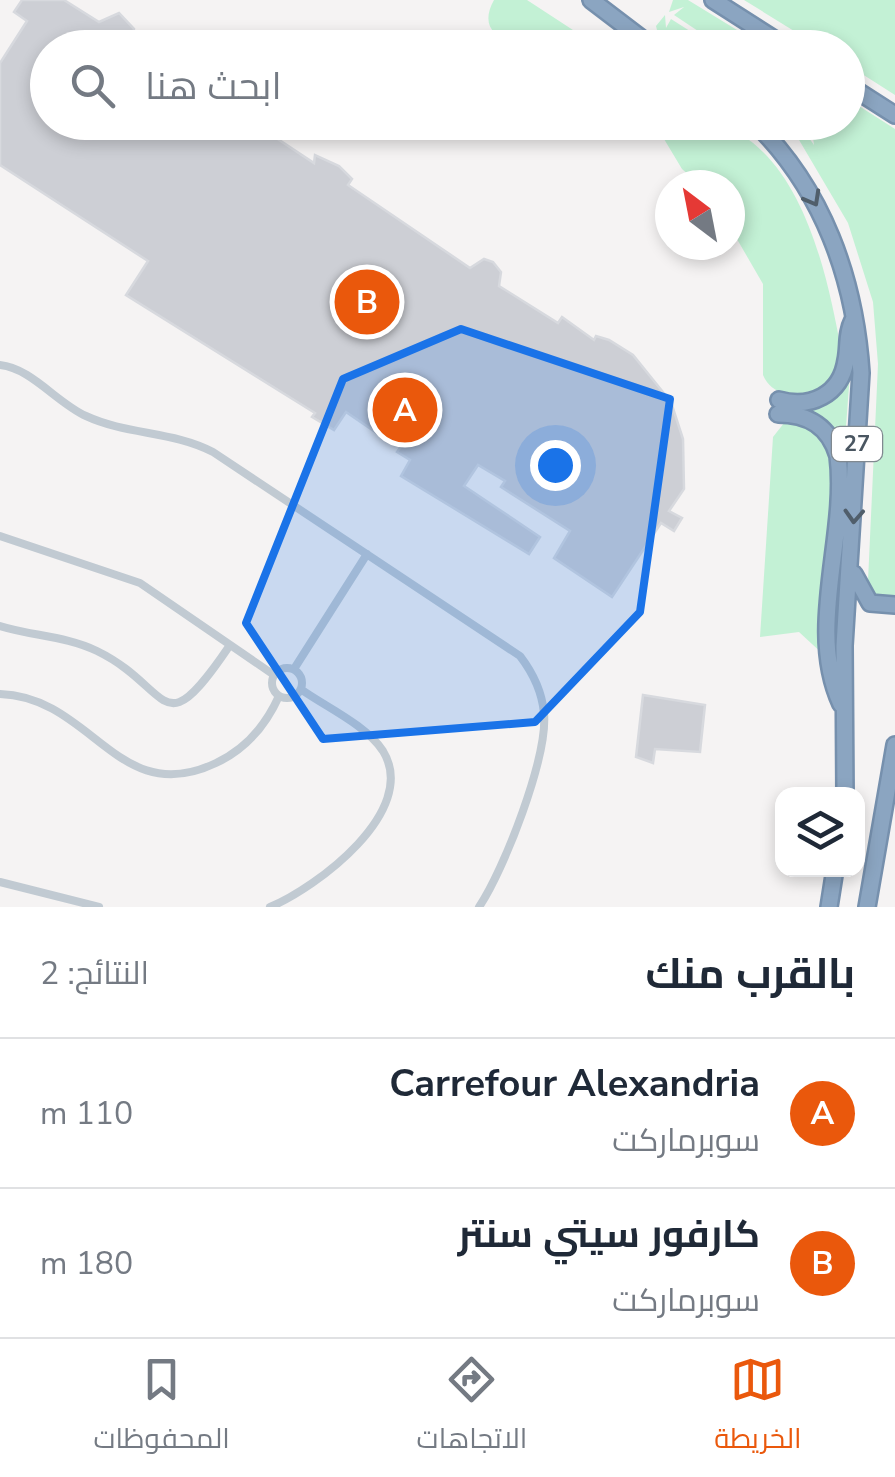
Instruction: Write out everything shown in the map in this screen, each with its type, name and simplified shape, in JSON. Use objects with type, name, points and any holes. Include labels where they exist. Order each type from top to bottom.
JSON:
[{"type":"highway","points":[[591,0],[630,30]]},
{"type":"highway","points":[[713,0],[760,30]]},
{"type":"highway","points":[[865,96],[895,115]]},
{"type":"highway","name":"27","points":[[770,140],[817,204],[843,268],[855,317],[861,373],[844,646],[846,787]]},
{"type":"highway","points":[[846,714],[832,680],[828,646],[836,449],[816,422],[779,407],[806,404],[834,387],[846,366],[848,334],[855,317]]},
{"type":"highway","points":[[851,565],[858,587],[870,602],[881,607],[895,605]]},
{"type":"highway","points":[[869,907],[895,745]]},
{"type":"highway","points":[[826,907],[834,877]]},
{"type":"street","points":[[0,366],[18,370],[55,399],[98,422],[203,448],[510,647],[528,666],[540,693],[544,722],[539,752],[504,862],[479,907]]},
{"type":"street","points":[[0,536],[140,583],[274,676]]},
{"type":"street","points":[[294,669],[367,554]]},
{"type":"street","points":[[0,626],[90,648],[124,668],[150,695],[169,702],[188,699],[198,691],[230,644]]},
{"type":"street","points":[[278,696],[272,686],[274,676],[283,668],[294,669],[302,677],[302,690]]},
{"type":"street","points":[[278,696],[292,698],[302,690]]},
{"type":"street","points":[[270,907],[313,885],[349,854],[377,815],[390,786],[388,764],[378,745],[302,690]]},
{"type":"street","points":[[0,694],[51,705],[122,761],[166,775],[204,768],[239,750],[266,720],[278,696]]},
{"type":"street","points":[[0,882],[99,907]]},
{"type":"highlighted area","points":[[461,329],[670,399],[640,612],[535,722],[323,739],[246,623],[343,379]]},
{"type":"green space","points":[[494,0],[527,0],[573,30],[493,30],[488,18]]},
{"type":"green space","points":[[673,0],[688,0],[737,30],[696,30],[674,15],[684,7],[669,12]]},
{"type":"green space","points":[[744,0],[895,0],[895,95],[865,76],[865,30],[793,30]]},
{"type":"green space","points":[[665,15],[666,28],[671,19],[688,30],[657,30]]},
{"type":"green space","points":[[865,110],[895,129],[895,595],[876,595],[868,581],[878,364],[873,302],[848,223],[799,140],[810,140],[814,145],[813,140],[865,140]]},
{"type":"green space","points":[[665,140],[748,140],[770,159],[790,187],[818,252],[841,349],[841,367],[815,399],[778,391],[763,375],[763,284],[745,253],[745,170],[683,170]]},
{"type":"green space","points":[[850,373],[844,453],[789,407]]},
{"type":"green space","points":[[788,418],[811,424],[835,458],[825,656],[799,632],[760,637],[773,437]]},
{"type":"building","points":[[22,0],[64,0],[99,22],[119,13],[134,29],[30,30],[30,140],[279,140],[314,163],[315,155],[339,166],[352,179],[348,185],[470,268],[484,259],[493,262],[501,272],[499,286],[558,323],[562,317],[594,340],[596,336],[609,340],[633,355],[671,402],[683,439],[684,489],[669,511],[682,518],[674,531],[661,523],[612,597],[554,558],[570,531],[501,487],[505,481],[478,465],[464,486],[540,537],[529,554],[401,476],[410,460],[397,452],[409,436],[396,427],[387,440],[346,412],[334,430],[312,417],[315,413],[126,295],[148,261],[0,165],[0,63],[27,21],[14,12]]},
{"type":"building","points":[[643,695],[705,705],[700,752],[655,749],[653,763],[636,757]]},
{"type":"place","name":"كارفور سيتي سنتر","points":[[367,302]]},
{"type":"place","name":"Carrefour Alexandria","points":[[405,410]]}]
